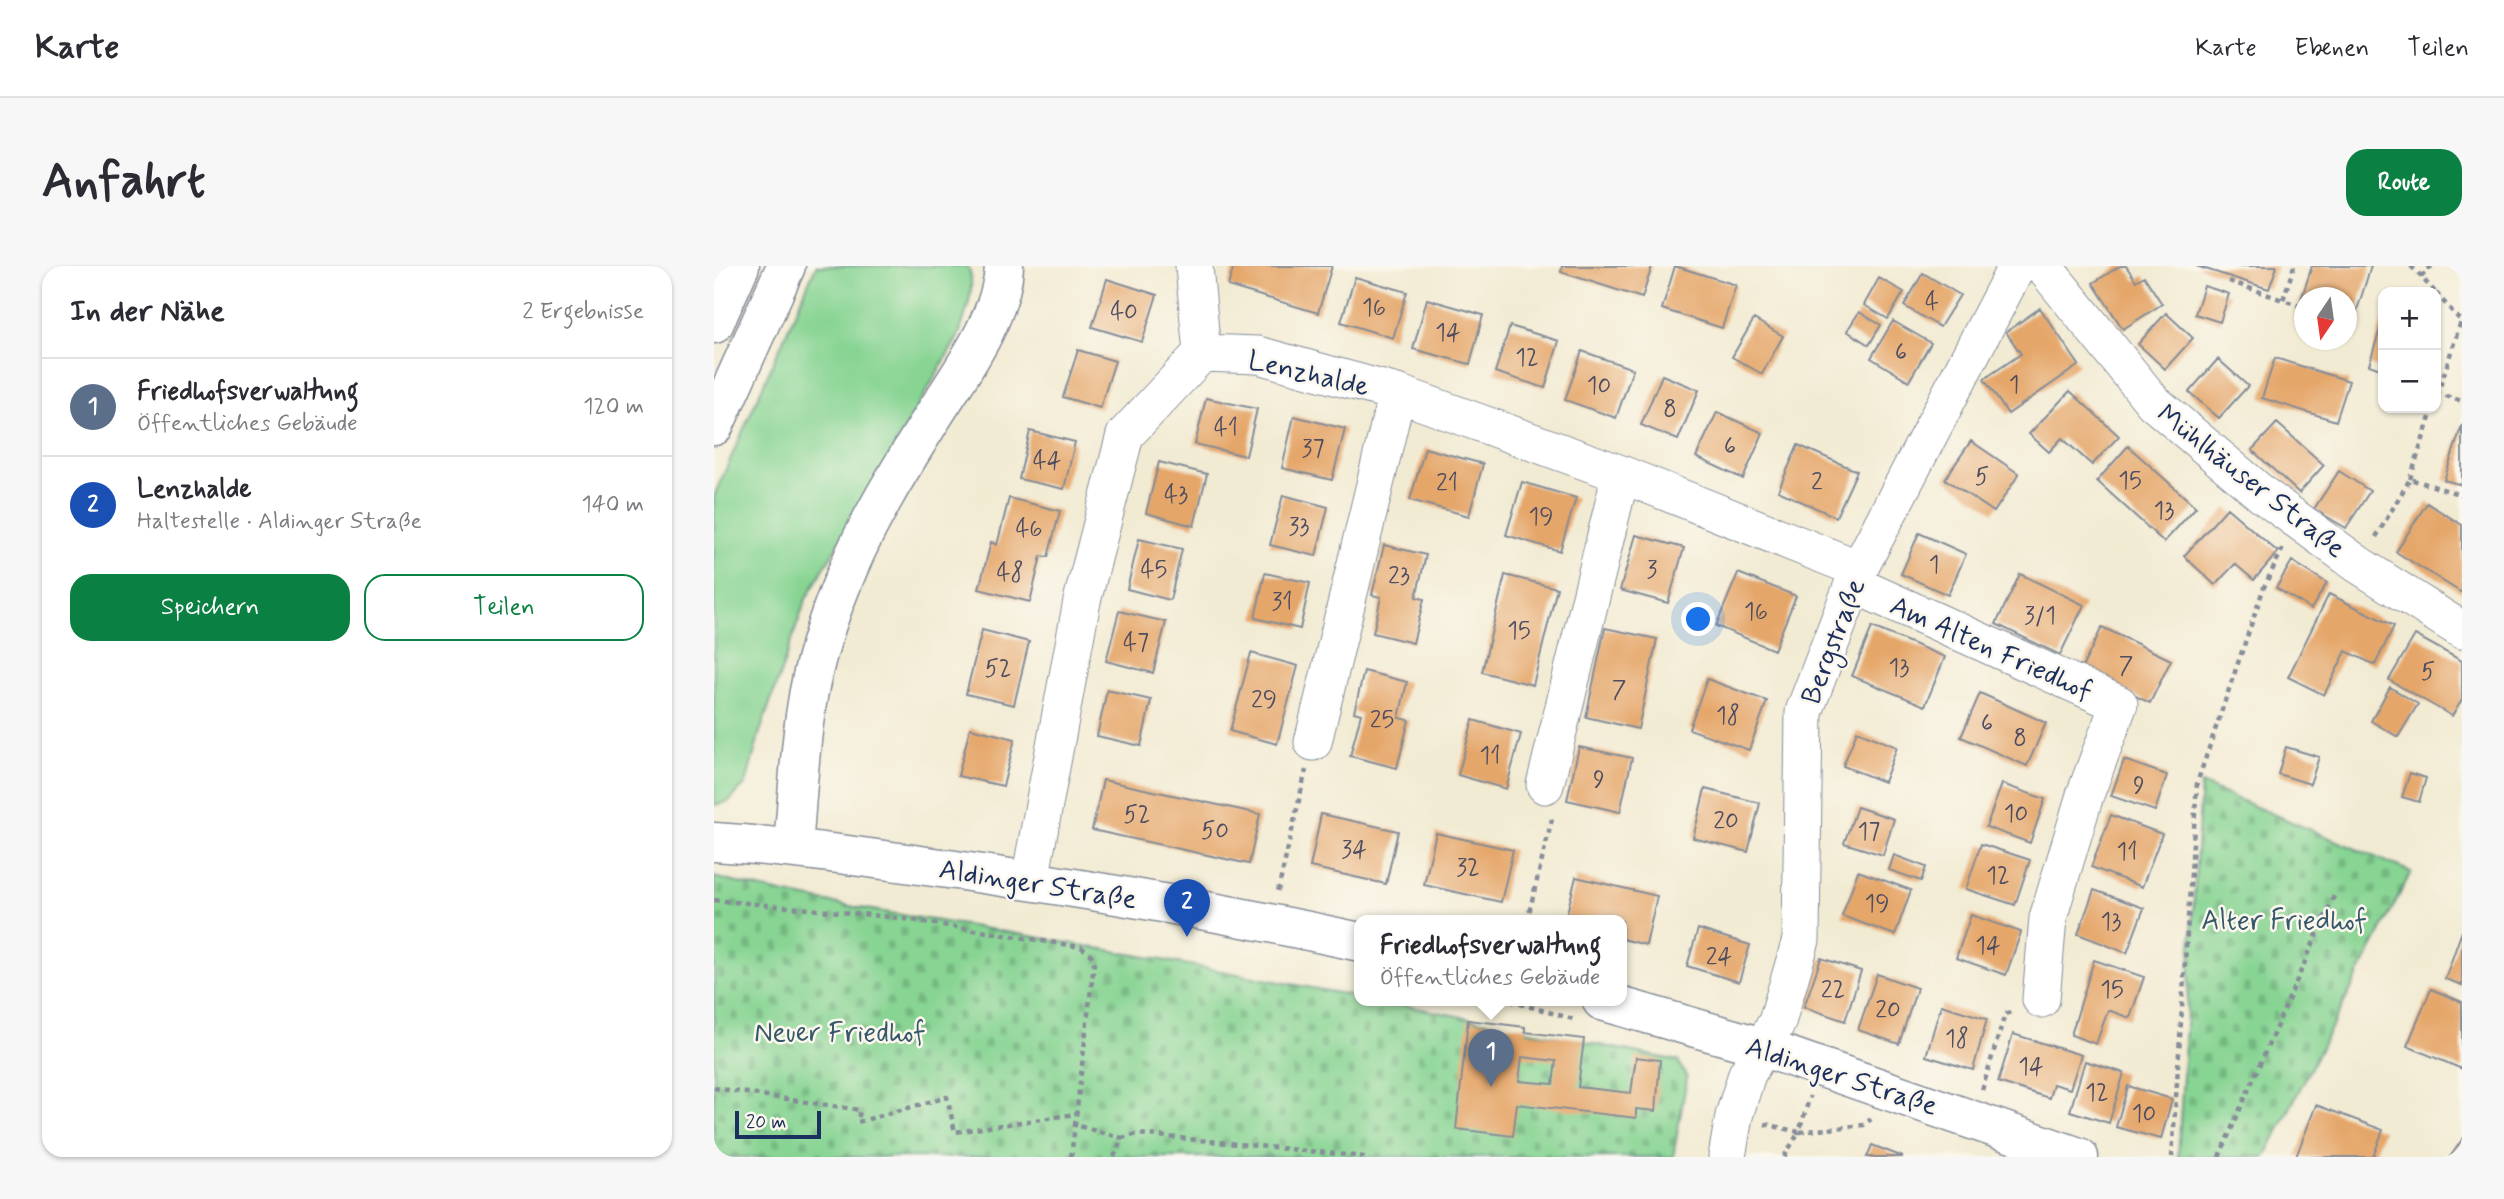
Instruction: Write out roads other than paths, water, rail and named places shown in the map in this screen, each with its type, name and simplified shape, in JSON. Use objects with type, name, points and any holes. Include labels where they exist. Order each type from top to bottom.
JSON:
[{"type":"main road","points":[[714,324],[740,266]]},
{"type":"main road","points":[[714,426],[786,266]]},
{"type":"main road","points":[[760,321],[800,266]]},
{"type":"main road","points":[[987,266],[992,313]]},
{"type":"main road","points":[[793,847],[806,708],[826,628],[844,579],[886,492],[968,359],[992,313],[1003,283],[1004,266]]},
{"type":"main road","name":"Aldinger Straße","points":[[714,842],[793,847],[1030,880],[1270,922],[1354,941]]},
{"type":"main road","name":"Aldinger Straße","points":[[1619,1006],[1762,1047],[2080,1157]]},
{"type":"street","points":[[1030,880],[1082,601],[1125,435],[1202,353],[1194,266]]},
{"type":"street","name":"Bergstraße","points":[[1727,1157],[1734,1116],[1747,1074],[1777,1022],[1801,940],[1804,712],[1856,577],[2017,266]]},
{"type":"street","name":"Mühlhäuser Straße","points":[[2043,266],[2153,402],[2263,495],[2359,565],[2462,630]]},
{"type":"street","name":"Lenzhalde","points":[[1202,353],[1258,355],[1397,393],[1620,474],[1856,577]]},
{"type":"street","name":"Lenzhalde","points":[[1313,742],[1397,393]]},
{"type":"street","points":[[1545,785],[1620,474]]},
{"type":"street","name":"Am Alten Friedhof","points":[[1856,577],[2119,704],[2085,795],[2048,918],[2041,999]]},
{"type":"place","name":"Lenzhalde","points":[[1187,937]]},
{"type":"place","name":"Friedhofsverwaltung","points":[[1491,1087]]},
{"type":"park label","name":"Alter Friedhof","points":[[2284,919]]},
{"type":"park label","name":"Neuer Friedhof","points":[[840,1031]]}]
